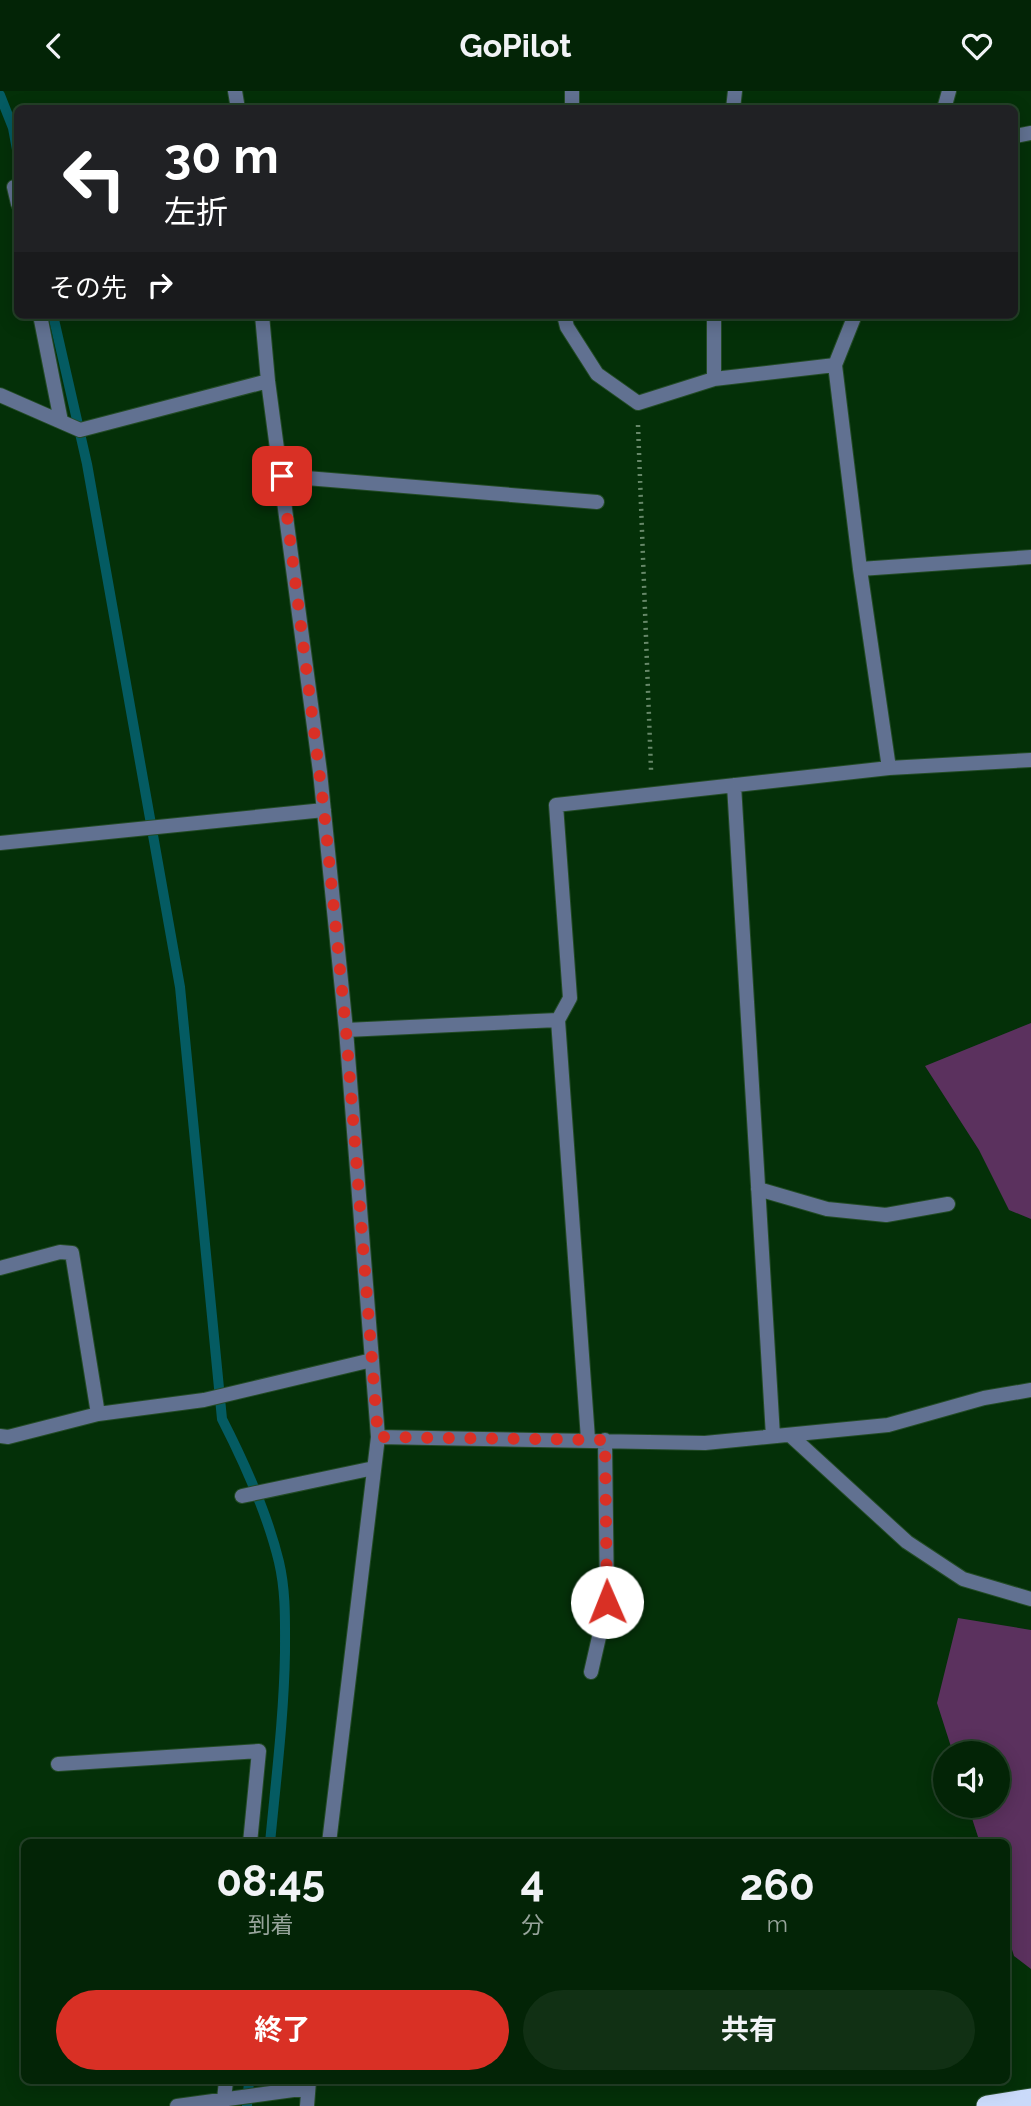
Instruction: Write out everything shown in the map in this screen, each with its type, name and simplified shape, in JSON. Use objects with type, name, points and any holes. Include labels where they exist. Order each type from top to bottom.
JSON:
[{"type":"highway","points":[[987,2106],[1031,2099]]},
{"type":"street","points":[[41,319],[61,421]]},
{"type":"street","points":[[261,319],[324,810],[346,1030],[378,1437],[329,1839]]},
{"type":"street","points":[[565,319],[567,327],[597,374],[638,403],[714,379],[835,365]]},
{"type":"street","points":[[714,319],[714,379]]},
{"type":"street","points":[[853,319],[835,365],[860,569],[889,768]]},
{"type":"street","points":[[0,394],[80,430],[268,381]]},
{"type":"street","points":[[282,476],[597,502]]},
{"type":"street","points":[[860,569],[1031,557]]},
{"type":"street","points":[[588,1439],[558,1020],[570,998],[556,805],[889,768],[1031,759]]},
{"type":"street","points":[[734,785],[773,1436]]},
{"type":"street","points":[[0,843],[324,810]]},
{"type":"street","points":[[346,1030],[558,1020]]},
{"type":"street","points":[[758,1189],[827,1209],[886,1215],[948,1204]]},
{"type":"street","points":[[0,1268],[60,1252],[72,1253],[98,1414]]},
{"type":"street","points":[[0,1436],[8,1437],[98,1414],[204,1400],[372,1360]]},
{"type":"street","points":[[378,1437],[705,1443],[888,1425],[984,1398],[1031,1389]]},
{"type":"street","points":[[789,1435],[907,1542],[963,1579],[1031,1598]]},
{"type":"street","points":[[591,1672],[607,1602],[605,1440]]},
{"type":"street","points":[[243,1496],[374,1468]]},
{"type":"street","points":[[58,1763],[259,1751],[250,1839]]},
{"type":"street","points":[[224,2099],[226,2084]]},
{"type":"street","points":[[177,2106],[309,2084],[307,2106]]},
{"type":"path","points":[[638,403],[652,794]]},
{"type":"shaded area","points":[[1031,1023],[1031,1219],[1009,1210],[979,1150],[925,1066]]},
{"type":"shaded area","points":[[958,1618],[1031,1630],[1031,1969],[1014,1956],[1010,1943],[1010,1839],[979,1839],[972,1818],[1010,1818],[1010,1741],[949,1741],[937,1703]]},
{"type":"waterway","points":[[0,95],[14,133]]},
{"type":"waterway","points":[[54,319],[87,464],[180,987],[222,1419],[262,1507],[274,1543],[283,1584],[284,1676],[270,1839]]},
{"type":"waterway","points":[[247,2106],[249,2084]]},
{"type":"route","points":[[282,476],[320,772],[346,1030],[378,1437],[605,1440],[607,1602]]}]
